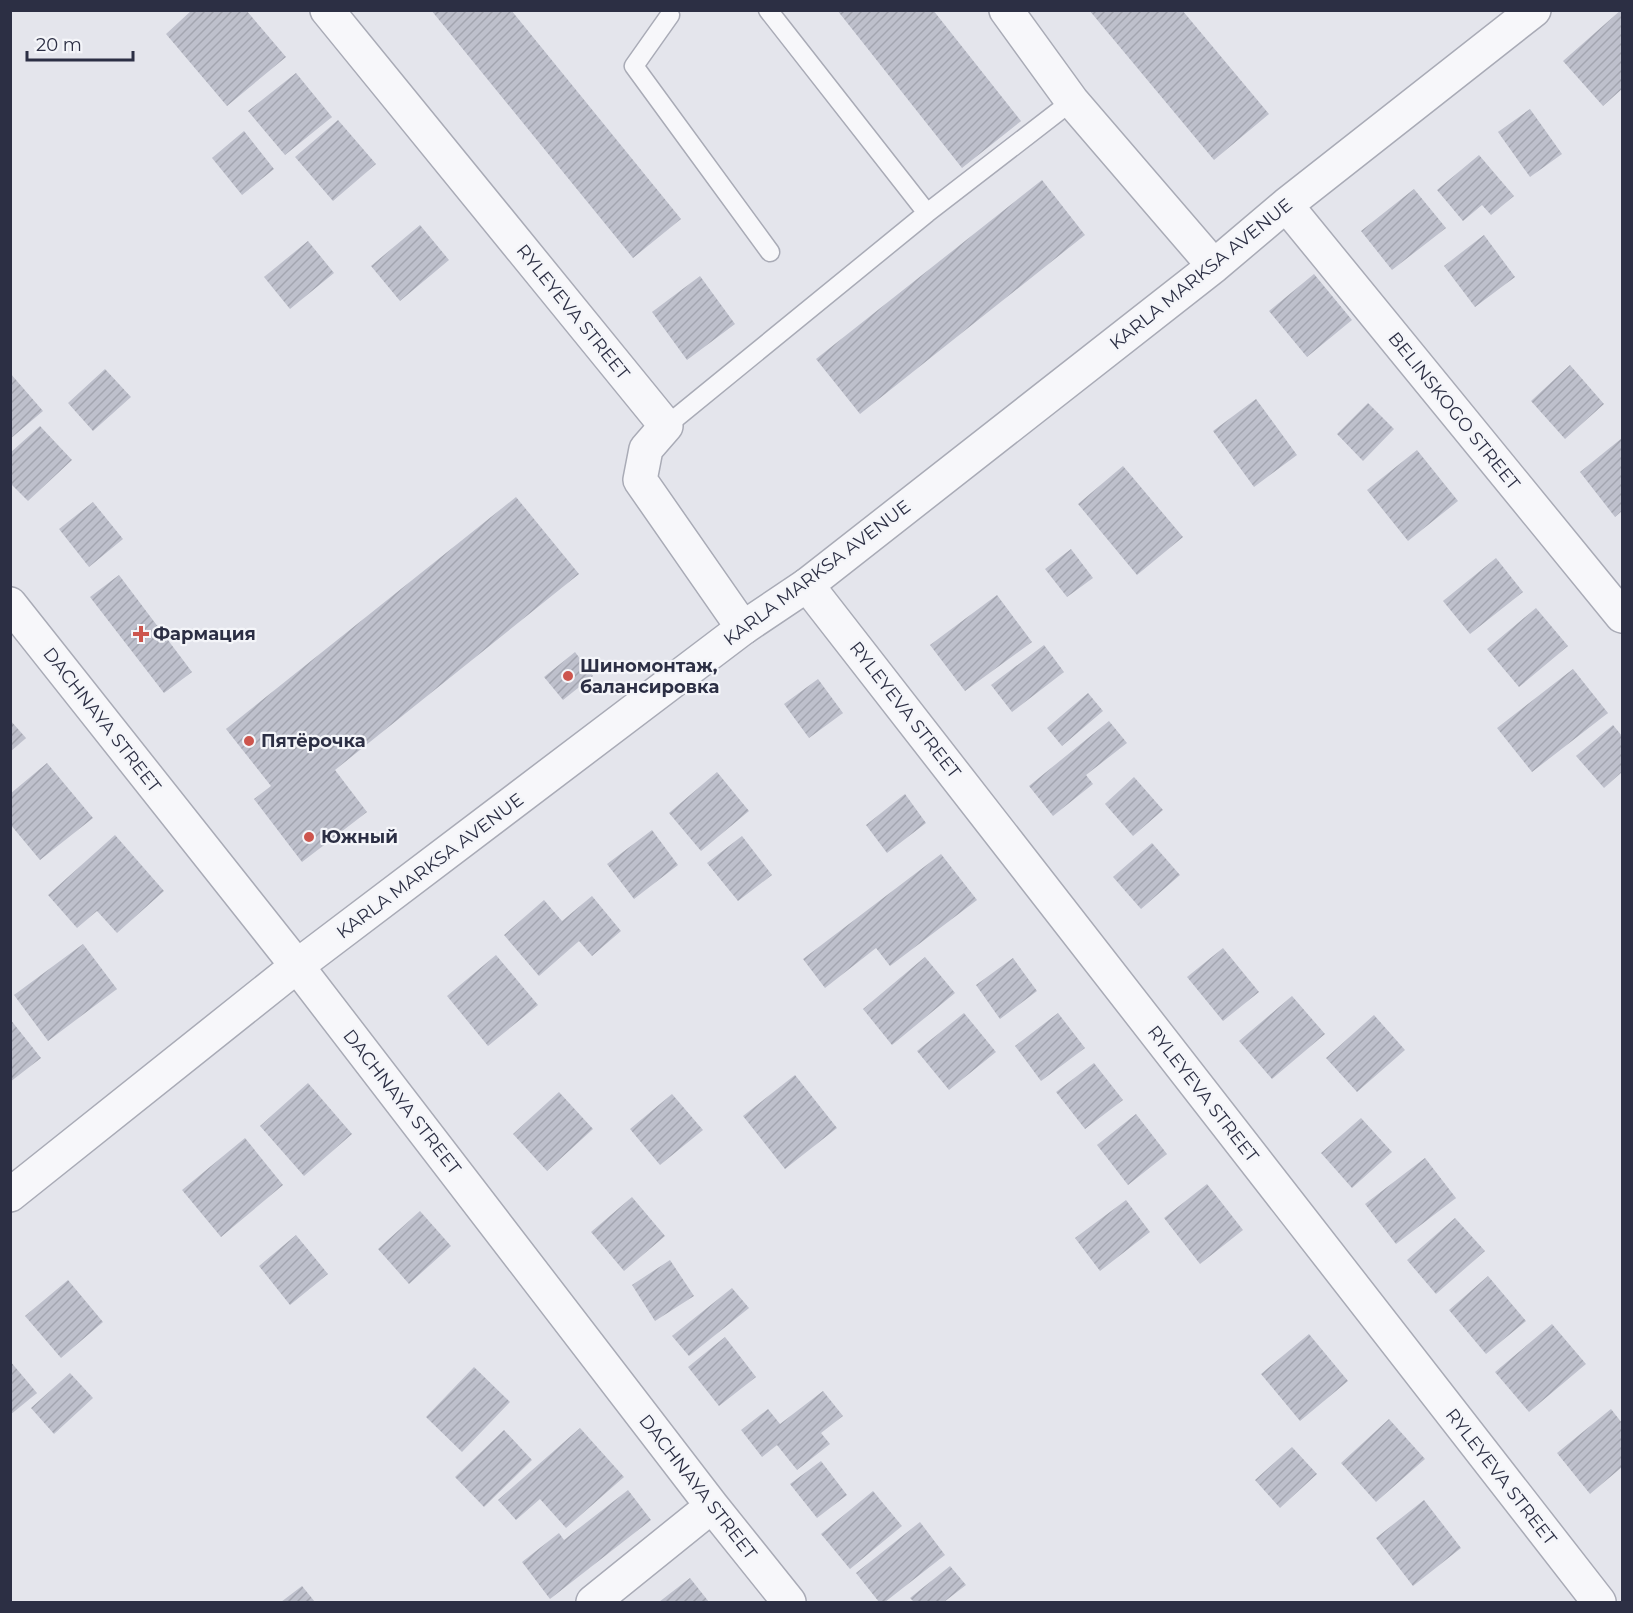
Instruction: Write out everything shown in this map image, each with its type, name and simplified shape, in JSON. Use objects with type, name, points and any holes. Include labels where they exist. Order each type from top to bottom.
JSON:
[{"type":"street","points":[[1006,10],[1072,101],[1214,266]]},
{"type":"street","name":"RYLEYEVA STREET","points":[[329,11],[666,426]]},
{"type":"street","name":"KARLA MARKSA AVENUE","points":[[10,1195],[297,966],[743,628],[807,585],[1214,266],[1517,16]]},
{"type":"street","name":"BELINSKOGO STREET","points":[[1286,206],[1623,616]]},
{"type":"street","points":[[666,426],[646,449],[640,480],[743,628]]},
{"type":"street","name":"RYLEYEVA STREET","points":[[807,585],[1599,1602]]},
{"type":"street","name":"DACHNAYA STREET","points":[[10,604],[297,966],[712,1506],[789,1602]]},
{"type":"street","points":[[593,1602],[712,1506]]},
{"type":"lane","points":[[768,10],[927,213]]},
{"type":"lane","points":[[673,12],[634,66],[770,252]]},
{"type":"lane","points":[[666,426],[927,213],[1072,101]]},
{"type":"building","points":[[192,10],[246,10],[286,57],[227,106],[166,34]]},
{"type":"building","points":[[431,10],[511,10],[681,219],[633,258]]},
{"type":"building","points":[[837,10],[933,10],[1021,121],[962,168]]},
{"type":"building","points":[[1089,10],[1182,10],[1269,114],[1214,160]]},
{"type":"building","points":[[1621,10],[1622,89],[1603,106],[1563,61]]},
{"type":"building","points":[[296,73],[332,117],[285,155],[248,111]]},
{"type":"building","points":[[1530,109],[1562,154],[1530,177],[1498,132]]},
{"type":"building","points":[[338,120],[376,164],[333,201],[295,157]]},
{"type":"building","points":[[244,131],[274,169],[242,195],[212,158]]},
{"type":"building","points":[[1479,155],[1514,196],[1491,215],[1482,205],[1463,221],[1437,190]]},
{"type":"building","points":[[1042,180],[1085,235],[860,414],[816,359]]},
{"type":"building","points":[[1414,189],[1446,228],[1392,270],[1361,231]]},
{"type":"building","points":[[420,225],[449,260],[400,301],[371,266]]},
{"type":"building","points":[[1484,235],[1515,277],[1475,307],[1444,266]]},
{"type":"building","points":[[308,241],[334,273],[290,309],[264,277]]},
{"type":"building","points":[[1314,274],[1352,320],[1307,357],[1269,311]]},
{"type":"building","points":[[700,276],[735,324],[687,360],[652,312]]},
{"type":"building","points":[[1570,365],[1604,404],[1565,439],[1531,401]]},
{"type":"building","points":[[105,369],[131,397],[93,431],[68,403]]},
{"type":"building","points":[[10,373],[43,411],[10,439]]},
{"type":"building","points":[[1256,399],[1297,455],[1254,487],[1213,431]]},
{"type":"building","points":[[1368,403],[1394,429],[1363,461],[1337,434]]},
{"type":"building","points":[[40,426],[72,460],[28,501],[10,483],[10,453]]},
{"type":"building","points":[[1622,438],[1622,511],[1615,517],[1580,472]]},
{"type":"building","points":[[1417,450],[1458,501],[1408,541],[1367,490]]},
{"type":"building","points":[[1123,466],[1183,537],[1137,575],[1078,504]]},
{"type":"building","points":[[516,497],[579,574],[335,770],[367,812],[302,862],[254,799],[271,786],[226,729]]},
{"type":"building","points":[[93,502],[123,539],[89,567],[59,529]]},
{"type":"building","points":[[1071,549],[1093,578],[1067,597],[1045,569]]},
{"type":"building","points":[[1496,558],[1523,592],[1470,634],[1443,601]]},
{"type":"building","name":"Фармация","points":[[119,575],[192,672],[164,693],[90,597]]},
{"type":"building","points":[[997,595],[1032,642],[965,691],[930,645]]},
{"type":"building","points":[[1536,608],[1568,646],[1519,687],[1487,649]]},
{"type":"building","points":[[1044,645],[1064,672],[1012,712],[991,685]]},
{"type":"building","name":"Шиномонтаж, балансировка","points":[[575,652],[593,676],[563,700],[544,677]]},
{"type":"building","points":[[1573,669],[1608,713],[1532,772],[1497,728]]},
{"type":"building","points":[[818,679],[843,713],[809,738],[784,704]]},
{"type":"building","points":[[1088,693],[1103,711],[1062,746],[1047,728]]},
{"type":"building","points":[[10,720],[26,738],[10,752]]},
{"type":"building","points":[[1109,721],[1127,743],[1086,775],[1093,784],[1053,816],[1029,786]]},
{"type":"building","points":[[1613,725],[1622,736],[1622,772],[1604,788],[1576,756]]},
{"type":"building","points":[[47,763],[93,818],[40,860],[10,824],[10,794]]},
{"type":"building","points":[[717,772],[749,811],[701,851],[669,813]]},
{"type":"building","points":[[1134,777],[1163,810],[1133,836],[1105,804]]},
{"type":"building","points":[[905,794],[926,823],[887,853],[866,825]]},
{"type":"building","points":[[652,830],[678,865],[634,899],[607,864]]},
{"type":"building","points":[[115,835],[164,891],[117,933],[97,911],[77,928],[48,895]]},
{"type":"building","points":[[742,836],[772,875],[738,901],[707,863]]},
{"type":"building","points":[[1152,843],[1180,875],[1141,909],[1113,877]]},
{"type":"building","points":[[941,854],[977,900],[890,966],[876,948],[825,988],[803,959]]},
{"type":"building","points":[[592,896],[621,931],[592,956],[579,941],[539,976],[504,935],[544,900],[562,921]]},
{"type":"building","points":[[83,944],[117,989],[48,1041],[14,995]]},
{"type":"building","points":[[1223,948],[1259,992],[1223,1021],[1187,977]]},
{"type":"building","points":[[496,955],[538,1005],[488,1046],[447,996]]},
{"type":"building","points":[[925,957],[955,993],[892,1045],[863,1009]]},
{"type":"building","points":[[1013,958],[1037,991],[1000,1019],[976,985]]},
{"type":"building","points":[[1292,996],[1325,1034],[1272,1079],[1239,1041]]},
{"type":"building","points":[[964,1013],[996,1052],[949,1090],[917,1051]]},
{"type":"building","points":[[1058,1013],[1085,1048],[1041,1081],[1015,1046]]},
{"type":"building","points":[[1374,1015],[1405,1050],[1357,1092],[1326,1058]]},
{"type":"building","points":[[10,1019],[41,1058],[10,1082]]},
{"type":"building","points":[[1094,1063],[1123,1100],[1085,1129],[1056,1092]]},
{"type":"building","points":[[795,1075],[837,1128],[785,1169],[743,1116]]},
{"type":"building","points":[[308,1083],[352,1134],[304,1176],[260,1126]]},
{"type":"building","points":[[559,1092],[593,1129],[547,1171],[513,1134]]},
{"type":"building","points":[[672,1094],[703,1130],[660,1165],[630,1129]]},
{"type":"building","points":[[1136,1114],[1167,1154],[1128,1185],[1097,1145]]},
{"type":"building","points":[[1361,1118],[1392,1152],[1352,1188],[1321,1153]]},
{"type":"building","points":[[245,1138],[283,1185],[221,1237],[182,1190]]},
{"type":"building","points":[[1425,1158],[1456,1198],[1396,1244],[1365,1204]]},
{"type":"building","points":[[1207,1184],[1243,1230],[1200,1264],[1164,1218]]},
{"type":"building","points":[[632,1197],[665,1236],[624,1271],[591,1232]]},
{"type":"building","points":[[1126,1200],[1150,1232],[1100,1271],[1075,1238]]},
{"type":"building","points":[[420,1211],[451,1246],[409,1284],[378,1249]]},
{"type":"building","points":[[1455,1218],[1485,1251],[1436,1294],[1407,1260]]},
{"type":"building","points":[[296,1235],[328,1274],[290,1305],[259,1266]]},
{"type":"building","points":[[670,1260],[694,1296],[655,1321],[632,1285]]},
{"type":"building","points":[[1488,1276],[1526,1321],[1486,1354],[1449,1310]]},
{"type":"building","points":[[68,1280],[103,1322],[61,1358],[25,1316]]},
{"type":"building","points":[[732,1288],[749,1308],[689,1356],[672,1336]]},
{"type":"building","points":[[1552,1324],[1586,1364],[1529,1412],[1495,1372]]},
{"type":"building","points":[[1309,1334],[1348,1381],[1300,1421],[1261,1374]]},
{"type":"building","points":[[725,1337],[756,1377],[719,1406],[688,1367]]},
{"type":"building","points":[[10,1361],[37,1393],[10,1415]]},
{"type":"building","points":[[474,1367],[510,1402],[462,1452],[426,1417]]},
{"type":"building","points":[[70,1373],[93,1398],[54,1434],[31,1408]]},
{"type":"building","points":[[823,1391],[843,1416],[821,1433],[830,1444],[797,1470],[777,1445],[762,1457],[741,1430],[768,1409],[780,1424]]},
{"type":"building","points":[[1611,1409],[1622,1423],[1622,1467],[1590,1494],[1557,1453]]},
{"type":"building","points":[[1389,1419],[1425,1459],[1376,1502],[1341,1463]]},
{"type":"building","points":[[580,1428],[624,1477],[566,1528],[540,1499],[516,1520],[498,1500]]},
{"type":"building","points":[[504,1430],[532,1460],[484,1507],[455,1477]]},
{"type":"building","points":[[1292,1447],[1317,1474],[1280,1508],[1255,1480]]},
{"type":"building","points":[[821,1461],[847,1495],[817,1518],[790,1484]]},
{"type":"building","points":[[628,1490],[651,1520],[550,1599],[522,1562],[559,1533],[564,1540]]},
{"type":"building","points":[[873,1491],[902,1526],[850,1569],[821,1534]]},
{"type":"building","points":[[1424,1500],[1461,1548],[1413,1586],[1376,1538]]},
{"type":"building","points":[[920,1522],[945,1555],[885,1602],[879,1602],[856,1573]]},
{"type":"building","points":[[950,1566],[966,1585],[944,1602],[914,1602],[910,1598]]},
{"type":"building","points":[[690,1578],[709,1602],[659,1602]]},
{"type":"building","points":[[302,1586],[315,1602],[281,1602]]},
{"type":"place","name":"Фармация","points":[[141,634]]},
{"type":"place","name":"Шиномонтаж, балансировка","points":[[568,676]]},
{"type":"place","name":"Пятёрочка","points":[[249,741]]},
{"type":"place","name":"Южный","points":[[309,837]]}]
